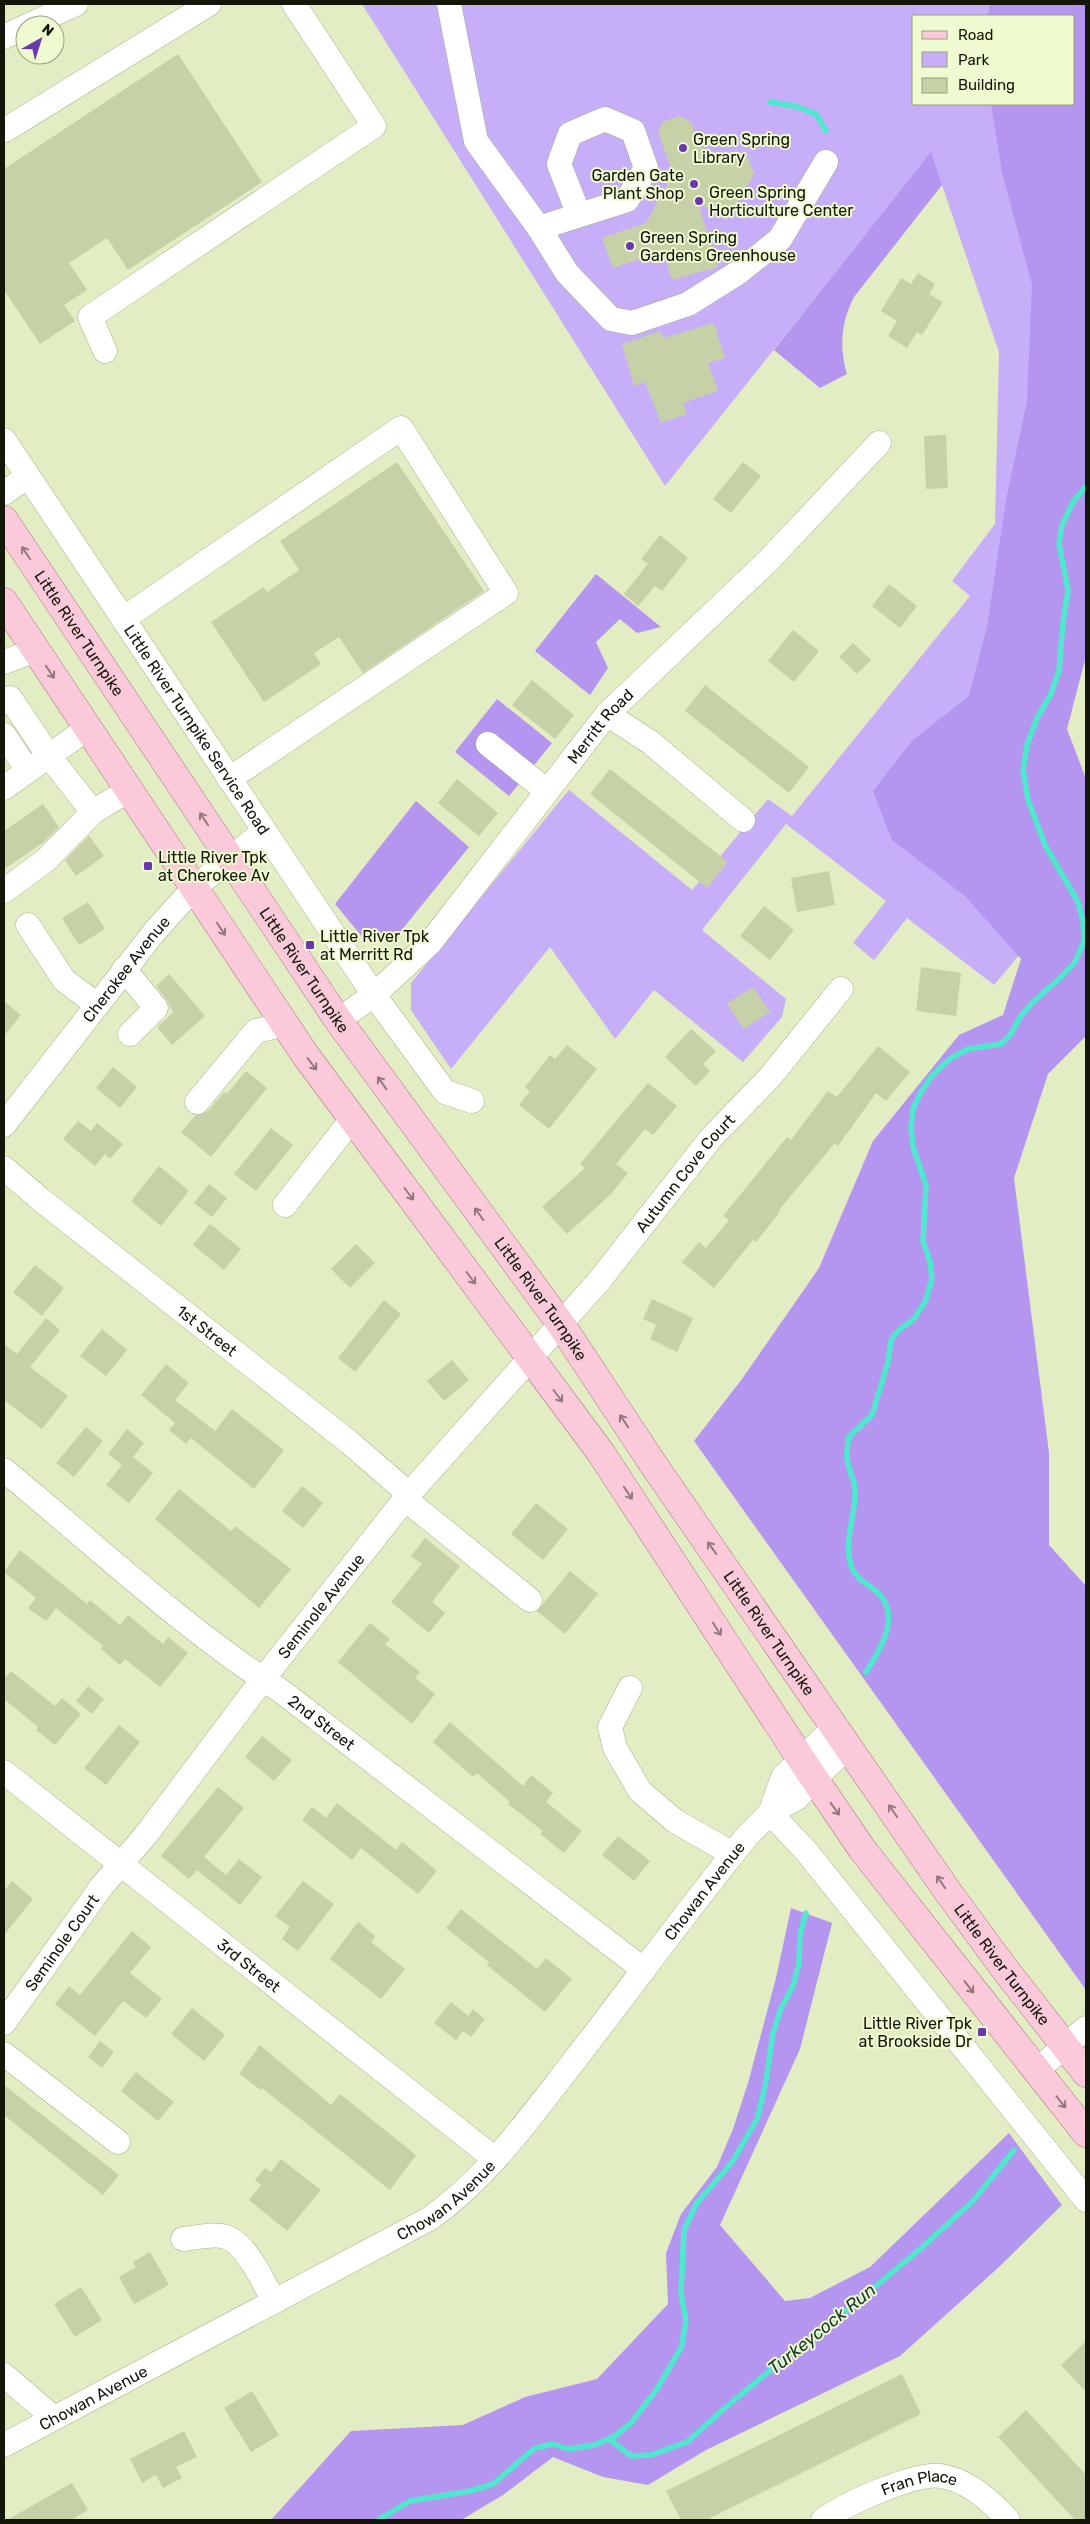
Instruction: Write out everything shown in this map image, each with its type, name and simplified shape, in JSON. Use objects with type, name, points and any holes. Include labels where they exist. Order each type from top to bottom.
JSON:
[{"type":"main road","name":"Little River Turnpike","points":[[4,520],[338,1020],[560,1324],[651,1461],[948,1892],[1086,2073]]},
{"type":"main road","points":[[4,602],[285,1024],[352,1118],[601,1453],[647,1520],[807,1769],[862,1849],[1086,2133]]},
{"type":"street","points":[[51,15],[76,4]]},
{"type":"street","points":[[5,130],[209,4]]},
{"type":"street","points":[[104,351],[90,317],[374,126],[294,4]]},
{"type":"street","points":[[449,4],[476,142],[539,228],[567,273],[611,319],[632,324],[688,304],[739,272],[780,239],[826,162]]},
{"type":"street","points":[[539,228],[579,215]]},
{"type":"street","points":[[123,619],[401,428],[506,593],[229,779]]},
{"type":"street","name":"Little River Turnpike Service Road","points":[[4,440],[374,995],[445,1092],[472,1101]]},
{"type":"street","name":"Merritt Road","points":[[338,1020],[374,995],[430,943],[607,714],[768,561],[879,443]]},
{"type":"street","points":[[4,493],[28,476]]},
{"type":"street","points":[[4,662],[36,650]]},
{"type":"street","points":[[4,702],[10,698],[49,756],[93,812]]},
{"type":"street","points":[[607,714],[650,742],[743,820]]},
{"type":"street","points":[[4,788],[88,728]]},
{"type":"street","points":[[4,735],[28,771]]},
{"type":"street","points":[[488,744],[548,791]]},
{"type":"street","points":[[4,891],[46,860],[93,812],[128,790]]},
{"type":"street","name":"Cherokee Avenue","points":[[4,1125],[96,1004],[155,931],[194,888],[231,860],[264,831]]},
{"type":"street","points":[[28,925],[64,980],[96,1004]]},
{"type":"street","points":[[124,969],[156,1008],[130,1034]]},
{"type":"street","name":"Autumn Cove Court","points":[[529,1357],[599,1281],[711,1138],[770,1077],[840,989]]},
{"type":"street","points":[[197,1102],[256,1031],[285,1024]]},
{"type":"street","points":[[285,1205],[352,1118]]},
{"type":"street","name":"1st Street","points":[[4,1168],[40,1200],[349,1442],[407,1497],[530,1600]]},
{"type":"street","name":"Seminole Avenue","points":[[121,1864],[263,1679],[407,1497],[529,1357]]},
{"type":"street","name":"2nd Street","points":[[4,1470],[159,1601],[644,1970]]},
{"type":"street","points":[[630,1688],[610,1727],[614,1748],[640,1791],[675,1821],[733,1854]]},
{"type":"street","name":"Chowan Avenue","points":[[4,2445],[428,2219],[470,2187],[518,2133],[733,1854],[770,1813],[782,1778],[807,1769],[842,1736]]},
{"type":"street","name":"3rd Street","points":[[4,1772],[495,2159]]},
{"type":"street","points":[[770,1813],[806,1851],[1086,2200]]},
{"type":"street","name":"Seminole Court","points":[[4,2022],[102,1886],[121,1864]]},
{"type":"street","points":[[1036,2071],[1086,2028]]},
{"type":"street","points":[[4,2054],[118,2142]]},
{"type":"street","points":[[183,2239],[211,2236],[225,2237],[235,2242],[245,2252],[274,2302]]},
{"type":"street","points":[[4,2375],[54,2418]]},
{"type":"street","name":"Fran Place","points":[[823,2520],[833,2513],[899,2483],[941,2476],[974,2490],[997,2508],[1008,2520]]},
{"type":"green space","points":[[362,4],[1086,4],[1086,556],[1031,734],[1047,922],[994,985],[907,918],[874,960],[853,943],[886,901],[786,824],[702,930],[786,999],[782,1017],[743,1062],[654,990],[615,1039],[550,947],[451,1069],[411,1010],[411,983],[569,790],[692,890],[768,799],[792,816],[970,596],[952,581],[995,524],[999,352],[931,153],[665,486]]},
{"type":"shaded area","points":[[990,4],[1086,4],[1086,656],[1067,729],[1086,779],[1086,1036],[1048,1074],[1014,1178],[1049,1453],[1049,1545],[1086,1586],[1086,1990],[694,1441],[742,1379],[819,1268],[873,1141],[959,1035],[1003,1015],[1021,959],[965,896],[892,840],[873,791],[912,741],[969,696],[987,627],[1006,500],[1027,401],[1032,285],[1002,172],[991,105],[1075,105],[1075,15],[988,15]]},
{"type":"shaded area","points":[[931,152],[942,185],[854,297],[846,316],[842,345],[847,374],[820,388],[774,350]]},
{"type":"shaded area","points":[[596,574],[661,627],[637,633],[620,619],[596,642],[608,668],[590,695],[535,651]]},
{"type":"shaded area","points":[[497,699],[552,743],[509,796],[455,752]]},
{"type":"shaded area","points":[[416,801],[469,847],[396,937],[364,939],[335,904]]},
{"type":"shaded area","points":[[791,1908],[832,1923],[800,2049],[720,2225],[785,2301],[810,2298],[870,2267],[1009,2133],[1062,2205],[999,2267],[900,2356],[706,2450],[648,2485],[603,2477],[553,2457],[503,2495],[461,2520],[271,2520],[351,2431],[463,2425],[525,2397],[597,2379],[668,2304],[666,2253],[681,2214],[717,2167],[733,2129],[748,2083],[776,1978]]},
{"type":"building","points":[[178,54],[262,182],[128,270],[107,238],[69,263],[87,290],[64,305],[75,321],[40,344],[4,290],[4,169]]},
{"type":"building","name":"Green Spring Horticulture Center","points":[[680,116],[691,122],[699,146],[721,157],[737,151],[748,157],[754,174],[727,220],[698,203],[718,267],[672,280],[663,251],[613,268],[602,238],[646,223],[673,174],[658,132],[663,122]]},
{"type":"building","points":[[918,273],[935,284],[929,294],[943,302],[922,335],[917,332],[907,348],[888,336],[897,321],[881,311],[901,278],[911,284]]},
{"type":"building","points":[[714,323],[725,358],[708,363],[718,391],[683,403],[687,414],[661,423],[645,382],[634,386],[622,344],[661,331],[663,338]]},
{"type":"building","points":[[946,435],[948,488],[926,489],[924,436]]},
{"type":"building","points":[[397,462],[484,591],[363,673],[339,637],[314,653],[321,664],[264,702],[211,622],[264,587],[267,592],[299,570],[280,541]]},
{"type":"building","points":[[743,462],[761,476],[731,513],[713,499]]},
{"type":"building","points":[[660,535],[688,558],[662,591],[655,586],[638,606],[624,594],[648,564],[641,559]]},
{"type":"building","points":[[889,584],[917,606],[900,628],[872,606]]},
{"type":"building","points":[[793,630],[819,651],[794,682],[768,661]]},
{"type":"building","points":[[853,643],[871,660],[857,674],[839,657]]},
{"type":"building","points":[[532,680],[574,715],[555,739],[512,705]]},
{"type":"building","points":[[705,685],[809,767],[789,793],[685,711]]},
{"type":"building","points":[[610,769],[728,862],[707,888],[590,794]]},
{"type":"building","points":[[457,779],[498,813],[479,836],[438,803]]},
{"type":"building","points":[[43,804],[59,827],[44,842],[4,869],[4,831]]},
{"type":"building","points":[[89,836],[104,856],[76,876],[65,860]]},
{"type":"building","points":[[829,871],[835,905],[797,912],[791,878]]},
{"type":"building","points":[[88,902],[105,929],[79,945],[62,918]]},
{"type":"building","points":[[764,906],[794,930],[770,960],[740,936]]},
{"type":"building","points":[[921,967],[961,973],[956,1016],[916,1011]]},
{"type":"building","points":[[169,974],[205,1016],[172,1045],[157,1027],[173,1013],[167,1000],[156,986]]},
{"type":"building","points":[[753,987],[770,1012],[744,1029],[727,1004]]},
{"type":"building","points":[[4,1001],[21,1015],[4,1036]]},
{"type":"building","points":[[691,1029],[716,1051],[703,1064],[710,1071],[696,1086],[665,1057]]},
{"type":"building","points":[[567,1045],[597,1069],[549,1129],[519,1105],[530,1091],[525,1087],[550,1055],[555,1059]]},
{"type":"building","points":[[878,1046],[910,1072],[886,1101],[876,1093],[838,1146],[835,1143],[779,1210],[780,1212],[756,1242],[753,1240],[714,1288],[682,1262],[699,1242],[706,1248],[729,1220],[723,1216],[787,1137],[791,1140],[828,1091],[837,1097]]},
{"type":"building","points":[[113,1067],[137,1087],[120,1108],[96,1088]]},
{"type":"building","points":[[246,1071],[267,1088],[211,1157],[181,1132],[195,1116],[208,1111],[224,1092],[227,1094]]},
{"type":"building","points":[[648,1083],[677,1106],[653,1135],[645,1129],[616,1164],[628,1173],[610,1195],[567,1234],[542,1207],[585,1168],[580,1164]]},
{"type":"building","points":[[78,1121],[91,1131],[97,1123],[123,1144],[110,1159],[105,1154],[95,1166],[63,1139]]},
{"type":"building","points":[[271,1128],[293,1145],[256,1191],[234,1174]]},
{"type":"building","points":[[159,1166],[189,1191],[161,1226],[131,1201]]},
{"type":"building","points":[[209,1184],[227,1198],[212,1217],[194,1203]]},
{"type":"building","points":[[210,1224],[241,1249],[224,1270],[193,1245]]},
{"type":"building","points":[[356,1244],[375,1263],[350,1288],[331,1269]]},
{"type":"building","points":[[35,1265],[64,1288],[42,1316],[13,1292]]},
{"type":"building","points":[[652,1299],[693,1318],[677,1352],[650,1339],[656,1325],[643,1319]]},
{"type":"building","points":[[384,1300],[401,1314],[355,1372],[338,1358]]},
{"type":"building","points":[[46,1318],[60,1330],[30,1367],[68,1396],[42,1429],[4,1400],[4,1344],[17,1354]]},
{"type":"building","points":[[102,1329],[127,1350],[106,1376],[80,1356]]},
{"type":"building","points":[[452,1360],[469,1380],[444,1401],[427,1381]]},
{"type":"building","points":[[166,1364],[189,1383],[175,1400],[215,1431],[232,1409],[284,1450],[254,1489],[191,1438],[186,1444],[169,1430],[175,1423],[141,1395]]},
{"type":"building","points":[[86,1427],[103,1441],[74,1477],[56,1463]]},
{"type":"building","points":[[127,1429],[144,1443],[133,1457],[153,1473],[129,1503],[106,1485],[122,1465],[108,1454]]},
{"type":"building","points":[[302,1486],[323,1503],[303,1528],[282,1511]]},
{"type":"building","points":[[179,1489],[231,1531],[235,1526],[291,1569],[259,1608],[155,1519]]},
{"type":"building","points":[[536,1503],[568,1529],[543,1560],[511,1534]]},
{"type":"building","points":[[425,1538],[460,1566],[432,1602],[445,1613],[429,1633],[391,1602],[422,1564],[411,1556]]},
{"type":"building","points":[[20,1550],[87,1604],[90,1600],[120,1625],[128,1615],[163,1644],[168,1637],[188,1653],[160,1687],[125,1659],[120,1665],[101,1649],[103,1646],[56,1608],[46,1621],[28,1608],[36,1598],[4,1572]]},
{"type":"building","points":[[570,1571],[598,1594],[565,1634],[537,1611]]},
{"type":"building","points":[[370,1623],[390,1639],[385,1644],[420,1672],[415,1678],[435,1694],[412,1724],[338,1662]]},
{"type":"building","points":[[11,1671],[55,1706],[62,1698],[81,1714],[55,1745],[36,1730],[38,1727],[4,1699],[4,1679]]},
{"type":"building","points":[[88,1686],[104,1699],[92,1714],[76,1701]]},
{"type":"building","points":[[450,1722],[523,1786],[531,1775],[553,1793],[546,1802],[582,1831],[564,1853],[540,1834],[543,1831],[508,1804],[510,1802],[477,1773],[473,1777],[433,1742]]},
{"type":"building","points":[[119,1725],[140,1742],[106,1785],[84,1768]]},
{"type":"building","points":[[262,1736],[292,1760],[274,1781],[245,1757]]},
{"type":"building","points":[[218,1787],[244,1808],[204,1857],[226,1875],[239,1859],[262,1877],[240,1905],[197,1870],[189,1879],[161,1856]]},
{"type":"building","points":[[337,1803],[396,1850],[402,1842],[437,1871],[418,1894],[361,1848],[352,1860],[302,1820],[312,1807],[326,1818]]},
{"type":"building","points":[[618,1836],[650,1861],[634,1881],[602,1855]]},
{"type":"building","points":[[12,1881],[33,1899],[4,1935],[4,1891]]},
{"type":"building","points":[[303,1881],[334,1904],[298,1951],[282,1939],[290,1927],[275,1916]]},
{"type":"building","points":[[461,1909],[537,1969],[546,1958],[572,1979],[545,2012],[487,1965],[489,1962],[446,1928]]},
{"type":"building","points":[[358,1922],[375,1936],[371,1942],[405,1969],[381,1999],[330,1959]]},
{"type":"building","points":[[132,1931],[151,1947],[130,1973],[162,1999],[146,2018],[123,2001],[95,2036],[55,2004],[69,1986],[80,1995]]},
{"type":"building","points":[[451,2002],[468,2016],[473,2009],[485,2019],[471,2037],[463,2031],[456,2040],[434,2023]]},
{"type":"building","points":[[192,2008],[225,2035],[204,2061],[171,2034]]},
{"type":"building","points":[[100,2041],[114,2052],[102,2068],[88,2057]]},
{"type":"building","points":[[260,2045],[331,2105],[340,2094],[416,2155],[390,2190],[262,2088],[261,2090],[239,2074]]},
{"type":"building","points":[[136,2072],[174,2102],[158,2121],[121,2091]]},
{"type":"building","points":[[4,2085],[119,2175],[103,2195],[4,2115]]},
{"type":"building","points":[[281,2159],[321,2190],[287,2231],[249,2200],[261,2185],[255,2180],[265,2168],[271,2172]]},
{"type":"building","points":[[150,2252],[169,2285],[134,2304],[119,2277],[136,2267],[133,2262]]},
{"type":"building","points":[[81,2287],[102,2320],[75,2337],[54,2304]]},
{"type":"building","points":[[1086,2341],[1086,2392],[1061,2365]]},
{"type":"building","points":[[902,2374],[921,2414],[706,2520],[681,2520],[666,2491]]},
{"type":"building","points":[[252,2391],[279,2435],[251,2452],[224,2408]]},
{"type":"building","points":[[1026,2410],[1086,2475],[1086,2520],[1075,2520],[998,2437]]},
{"type":"building","points":[[184,2431],[197,2457],[176,2467],[182,2478],[163,2488],[156,2475],[142,2483],[130,2459]]},
{"type":"building","points":[[72,2483],[88,2510],[71,2520],[7,2520]]},
{"type":"waterway","points":[[770,102],[795,106],[816,114],[826,131]]},
{"type":"waterway","name":"Turkeycock Run","points":[[866,1672],[878,1653],[887,1631],[888,1609],[883,1599],[858,1576],[851,1566],[848,1547],[855,1490],[847,1461],[847,1449],[849,1437],[872,1415],[888,1362],[891,1340],[900,1329],[913,1320],[925,1302],[932,1279],[930,1262],[923,1241],[926,1185],[913,1147],[911,1127],[913,1109],[931,1077],[951,1058],[968,1049],[1001,1044],[1011,1034],[1020,1017],[1032,1003],[1075,962],[1084,941],[1083,921],[1078,902],[1045,845],[1028,800],[1023,770],[1027,745],[1037,718],[1050,696],[1059,671],[1068,590],[1059,544],[1062,525],[1073,502],[1086,486]]},
{"type":"waterway","name":"Turkeycock Run","points":[[378,2520],[410,2501],[470,2491],[493,2484],[535,2448],[553,2444],[568,2449],[595,2445],[615,2436],[631,2423],[657,2389],[681,2348],[686,2321],[681,2293],[684,2230],[697,2203],[733,2161],[757,2119],[765,2087],[773,2033],[781,2008],[793,1986],[799,1963],[800,1934],[806,1913]]},
{"type":"waterway","name":"Turkeycock Run","points":[[609,2439],[631,2456],[651,2455],[687,2442],[726,2407],[784,2359],[820,2333],[919,2250],[973,2201],[1014,2150]]},
{"type":"place","name":"Green Spring Library","points":[[683,148]]},
{"type":"place","name":"Garden Gate Plant Shop","points":[[694,184]]},
{"type":"place","name":"Green Spring Horticulture Center","points":[[699,201]]},
{"type":"place","name":"Green Spring Gardens Greenhouse","points":[[630,246]]},
{"type":"place","name":"Little River Tpk at Cherokee Av","points":[[148,866]]},
{"type":"place","name":"Little River Tpk at Merritt Rd","points":[[310,945]]},
{"type":"place","name":"Little River Tpk at Brookside Dr","points":[[982,2032]]}]
